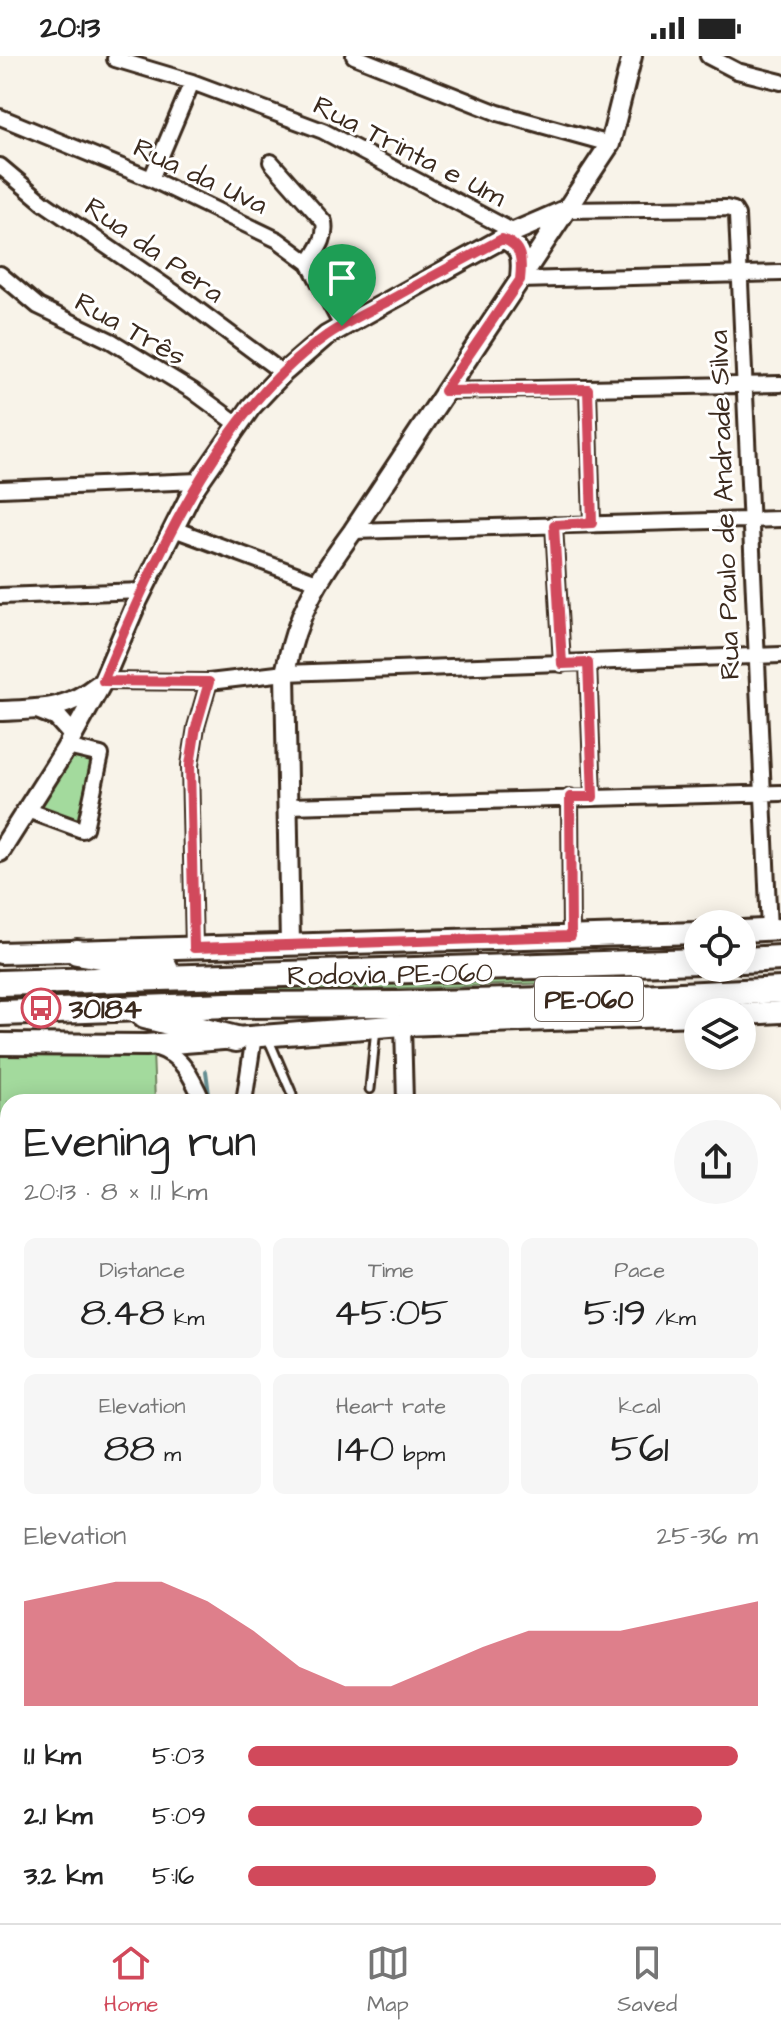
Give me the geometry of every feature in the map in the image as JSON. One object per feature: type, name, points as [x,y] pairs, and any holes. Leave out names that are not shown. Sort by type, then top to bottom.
[{"type":"highway","points":[[77,952],[214,975]]},
{"type":"highway","points":[[756,959],[781,958]]},
{"type":"highway","name":"Rodovia PE-060","points":[[0,983],[684,961]]},
{"type":"highway","name":"Rodovia PE-060","points":[[0,1013],[620,998],[781,990]]},
{"type":"highway","points":[[116,1009],[252,1036]]},
{"type":"main road","name":"PE-060","points":[[0,953],[684,934]]},
{"type":"main road","points":[[605,938],[619,963],[620,998],[606,1019]]},
{"type":"main road","points":[[756,1013],[781,1012]]},
{"type":"main road","name":"PE-060","points":[[0,1044],[146,1045],[376,1026],[684,1016]]},
{"type":"street","points":[[354,56],[498,113],[610,144]]},
{"type":"street","points":[[290,944],[285,673],[291,642],[304,607],[317,582],[610,144],[632,56]]},
{"type":"street","points":[[708,56],[737,71],[781,82]]},
{"type":"street","name":"Rua Trinta e Um","points":[[115,59],[192,82],[323,131],[508,235]]},
{"type":"street","points":[[151,179],[192,82]]},
{"type":"street","name":"Rua da Uva","points":[[0,117],[151,179],[278,240],[309,263],[342,326]]},
{"type":"street","points":[[271,162],[324,222],[322,242],[309,263]]},
{"type":"street","name":"Rua da Pera","points":[[0,166],[44,203],[178,295],[283,373]]},
{"type":"street","name":"Rua Paulo de Andrade Silva","points":[[565,210],[726,208],[734,210],[737,215],[761,794],[775,930]]},
{"type":"street","points":[[0,852],[6,832],[27,810],[103,681],[143,591],[199,481],[239,425],[283,373],[342,326],[508,235],[565,210]]},
{"type":"street","points":[[508,235],[522,260],[520,280]]},
{"type":"street","points":[[520,280],[781,273]]},
{"type":"street","name":"Rua Três","points":[[0,274],[38,306],[111,341],[193,391],[239,425]]},
{"type":"street","points":[[444,391],[781,384]]},
{"type":"street","points":[[588,389],[592,523]]},
{"type":"street","points":[[0,489],[199,481]]},
{"type":"street","points":[[353,531],[781,519]]},
{"type":"street","points":[[554,525],[562,664]]},
{"type":"street","points":[[174,529],[317,582]]},
{"type":"street","points":[[0,596],[143,591]]},
{"type":"street","points":[[0,711],[72,703],[103,681],[209,682],[285,673],[781,655]]},
{"type":"street","points":[[588,663],[593,797]]},
{"type":"street","points":[[194,948],[190,765],[196,727],[209,682]]},
{"type":"street","points":[[27,810],[83,830],[101,755],[70,741],[57,717],[37,709]]},
{"type":"street","points":[[288,806],[781,793]]},
{"type":"street","points":[[570,797],[571,936]]},
{"type":"street","points":[[403,1025],[405,1094]]},
{"type":"street","points":[[245,1094],[252,1036]]},
{"type":"street","points":[[146,1045],[171,1052],[199,1094]]},
{"type":"lane","points":[[370,1089],[376,1026]]},
{"type":"lane","points":[[252,1036],[292,1094]]},
{"type":"green space","points":[[77,747],[103,753],[89,836],[32,819]]},
{"type":"green space","points":[[606,967],[610,981],[0,1002],[0,989]]},
{"type":"green space","points":[[153,1051],[155,1094],[0,1094],[0,1054]]},
{"type":"waterway","points":[[206,1071],[209,1094]]},
{"type":"place","name":"30184","points":[[41,1008]]},
{"type":"route","points":[[502,239],[510,241],[522,260],[520,280],[444,391],[588,389],[592,523],[554,525],[562,664],[588,663],[593,797],[570,797],[571,936],[194,948],[190,765],[196,727],[209,682],[103,681],[137,602],[193,490],[251,407],[305,352],[342,326],[502,239]]}]
